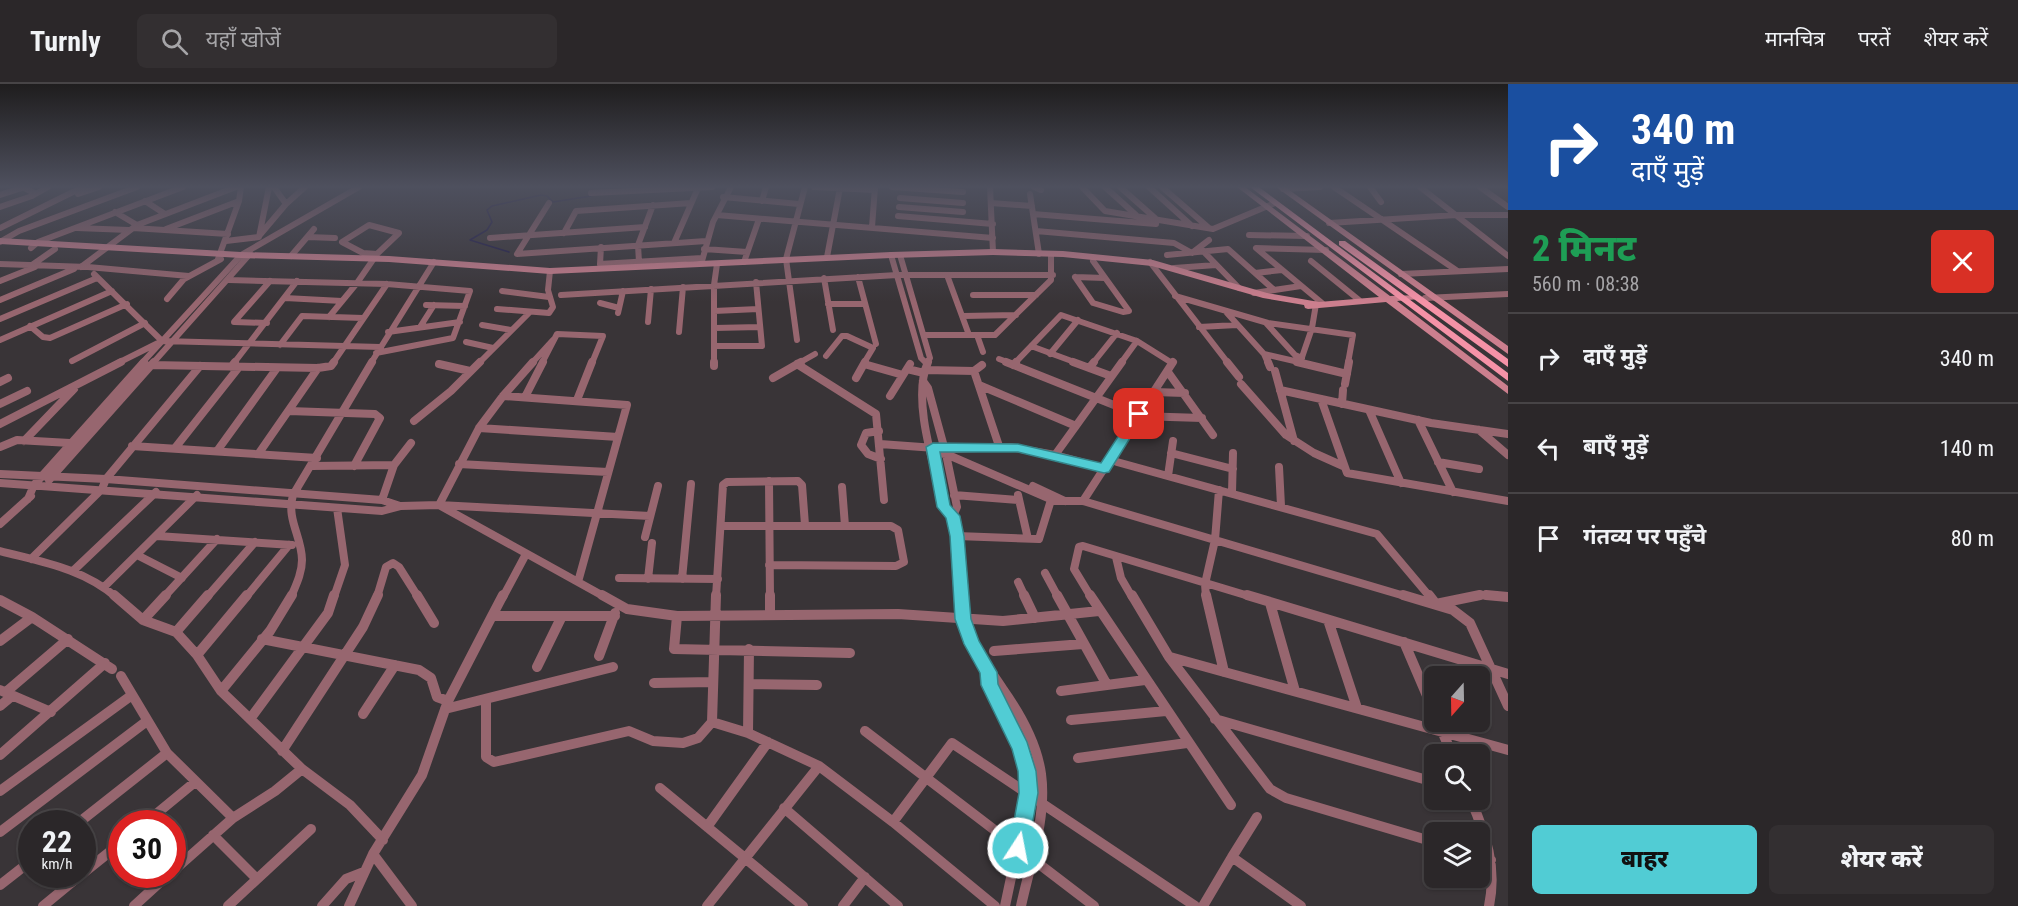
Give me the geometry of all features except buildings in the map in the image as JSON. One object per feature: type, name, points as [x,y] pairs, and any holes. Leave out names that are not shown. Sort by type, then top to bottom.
[{"type":"main road","points":[[1300,225],[1508,378]]},
{"type":"main road","points":[[1322,225],[1425,297],[1508,364]]},
{"type":"street","points":[[0,242],[34,225]]},
{"type":"street","points":[[34,245],[81,225]]},
{"type":"street","points":[[0,300],[82,267],[138,225]]},
{"type":"street","points":[[163,230],[175,225]]},
{"type":"street","points":[[166,299],[189,276],[219,257],[231,225]]},
{"type":"street","points":[[259,237],[261,225]]},
{"type":"street","points":[[226,241],[259,237],[269,225]]},
{"type":"street","points":[[43,481],[70,443],[162,341],[244,256],[295,225]]},
{"type":"street","points":[[534,225],[517,254],[706,241]]},
{"type":"street","points":[[564,233],[568,225]]},
{"type":"street","points":[[674,243],[681,225]]},
{"type":"street","points":[[702,261],[706,241],[713,225]]},
{"type":"street","points":[[744,262],[757,225]]},
{"type":"street","points":[[794,225],[786,259],[796,340]]},
{"type":"street","points":[[827,257],[833,225]]},
{"type":"street","points":[[851,225],[993,238]]},
{"type":"street","points":[[993,225],[993,252]]},
{"type":"street","points":[[1035,225],[1040,254]]},
{"type":"street","points":[[1084,225],[1086,236]]},
{"type":"street","points":[[1188,225],[1209,228],[1225,225]]},
{"type":"street","points":[[1206,225],[1209,228]]},
{"type":"street","points":[[1295,225],[1385,298],[1508,391]]},
{"type":"street","points":[[1332,225],[1401,274],[1425,297],[1508,351]]},
{"type":"street","points":[[1392,225],[1456,270]]},
{"type":"street","points":[[1469,225],[1508,256]]},
{"type":"street","points":[[329,317],[357,283],[373,258],[399,234],[367,226],[342,241],[373,258]]},
{"type":"street","points":[[490,238],[645,227],[638,245],[639,262]]},
{"type":"street","points":[[74,228],[132,228],[228,234]]},
{"type":"street","points":[[291,256],[314,229]]},
{"type":"street","points":[[1036,231],[1174,243],[1192,253]]},
{"type":"street","points":[[1249,235],[1307,236]]},
{"type":"street","points":[[308,237],[335,238]]},
{"type":"street","points":[[1192,253],[1209,240]]},
{"type":"street","points":[[0,242],[219,257],[373,258],[557,273],[702,261]]},
{"type":"street","points":[[34,245],[54,249],[107,249]]},
{"type":"street","points":[[601,247],[600,264],[702,261],[717,264],[827,257],[993,252],[1040,254],[1174,268],[1254,293],[1319,304]]},
{"type":"street","points":[[1319,304],[1256,248],[1326,250]]},
{"type":"street","points":[[0,281],[35,266],[54,249]]},
{"type":"street","points":[[704,249],[747,252]]},
{"type":"street","points":[[1167,255],[1228,249],[1273,289]]},
{"type":"street","points":[[1203,251],[1239,288]]},
{"type":"street","points":[[896,255],[897,275],[946,450],[957,507],[953,516]]},
{"type":"street","points":[[896,255],[906,275],[930,358],[920,388],[921,402],[944,507],[953,516],[957,536],[963,619],[972,644],[988,672],[1000,683],[1027,733],[1041,774],[1041,801],[1021,906]]},
{"type":"street","points":[[1051,255],[1150,265],[1267,300],[1308,306],[1385,298],[1506,295]]},
{"type":"street","points":[[924,335],[995,335],[1051,280],[1053,275],[1051,255]]},
{"type":"street","points":[[244,256],[373,258]]},
{"type":"street","points":[[0,524],[28,499],[229,280],[244,256]]},
{"type":"street","points":[[1093,261],[1129,311],[1123,312],[1093,303],[1075,277],[1105,278]]},
{"type":"street","points":[[1311,261],[1359,300]]},
{"type":"street","points":[[1,264],[82,267],[189,276]]},
{"type":"street","points":[[220,692],[285,610],[294,588],[302,562],[294,545],[291,499],[317,458],[388,332],[416,286],[433,264]]},
{"type":"street","points":[[714,366],[714,285],[717,264]]},
{"type":"street","points":[[1174,268],[1216,264]]},
{"type":"street","points":[[1150,265],[1279,429],[1294,441],[1343,466],[1350,474],[1508,501]]},
{"type":"street","points":[[82,267],[127,304],[162,341]]},
{"type":"street","points":[[1401,274],[1508,268]]},
{"type":"street","points":[[1255,273],[1282,270]]},
{"type":"street","points":[[497,309],[549,313],[553,307],[549,297],[557,273]]},
{"type":"street","points":[[561,295],[897,275],[1053,275]]},
{"type":"street","points":[[947,275],[963,316],[983,352]]},
{"type":"street","points":[[858,277],[876,344]]},
{"type":"street","points":[[0,319],[97,278]]},
{"type":"street","points":[[824,278],[833,330]]},
{"type":"street","points":[[0,424],[162,341],[378,350],[450,339],[455,337],[469,290],[387,284],[229,280]]},
{"type":"street","points":[[267,322],[234,322],[270,280]]},
{"type":"street","points":[[175,448],[297,281]]},
{"type":"street","points":[[714,346],[762,346],[756,282]]},
{"type":"street","points":[[151,365],[277,368],[331,366],[387,284]]},
{"type":"street","points":[[1254,293],[1300,285]]},
{"type":"street","points":[[679,332],[683,287]]},
{"type":"street","points":[[648,322],[651,289]]},
{"type":"street","points":[[0,340],[112,291]]},
{"type":"street","points":[[502,291],[549,297]]},
{"type":"street","points":[[600,303],[619,310],[623,291]]},
{"type":"street","points":[[973,295],[1036,295]]},
{"type":"street","points":[[1175,296],[1265,323],[1353,335],[1342,404]]},
{"type":"street","points":[[285,298],[342,301]]},
{"type":"street","points":[[30,327],[43,337],[50,338],[127,304]]},
{"type":"street","points":[[828,304],[865,304]]},
{"type":"street","points":[[1301,360],[1319,304]]},
{"type":"street","points":[[426,305],[465,306]]},
{"type":"street","points":[[420,327],[434,305]]},
{"type":"street","points":[[714,310],[758,309]]},
{"type":"street","points":[[1226,312],[1264,354],[1272,369],[1294,441]]},
{"type":"street","points":[[414,421],[441,400],[529,313]]},
{"type":"street","points":[[963,316],[1016,315]]},
{"type":"street","points":[[1013,365],[1059,315],[1137,341],[1172,361],[1173,364],[1168,372],[1083,501]]},
{"type":"street","points":[[280,345],[302,316],[363,318]]},
{"type":"street","points":[[1050,354],[1078,320]]},
{"type":"street","points":[[72,361],[145,322]]},
{"type":"street","points":[[388,332],[460,322]]},
{"type":"street","points":[[1265,323],[1301,360]]},
{"type":"street","points":[[482,325],[512,330]]},
{"type":"street","points":[[1199,327],[1237,325]]},
{"type":"street","points":[[714,328],[760,327]]},
{"type":"street","points":[[1089,368],[1117,333]]},
{"type":"street","points":[[525,397],[557,334],[603,336],[577,400]]},
{"type":"street","points":[[826,356],[840,337],[847,336],[873,348],[856,378]]},
{"type":"street","points":[[439,505],[478,428],[553,340]]},
{"type":"street","points":[[1055,455],[1137,341]]},
{"type":"street","points":[[466,342],[493,348]]},
{"type":"street","points":[[1031,346],[1111,376]]},
{"type":"street","points":[[773,378],[815,354]]},
{"type":"street","points":[[1264,354],[1301,360],[1347,374]]},
{"type":"street","points":[[999,359],[1138,415],[1202,418]]},
{"type":"street","points":[[439,364],[470,371]]},
{"type":"street","points":[[797,364],[874,412],[878,419],[884,500]]},
{"type":"street","points":[[864,364],[925,372],[974,371],[982,365]]},
{"type":"street","points":[[31,559],[102,489],[106,479],[132,446],[200,366]]},
{"type":"street","points":[[216,450],[277,368]]},
{"type":"street","points":[[259,453],[318,368]]},
{"type":"street","points":[[890,396],[906,370]]},
{"type":"street","points":[[974,371],[999,446]]},
{"type":"street","points":[[1168,372],[1213,435]]},
{"type":"street","points":[[24,441],[78,385]]},
{"type":"street","points":[[979,385],[1076,426]]},
{"type":"street","points":[[1280,390],[1418,420],[1508,434]]},
{"type":"street","points":[[0,404],[27,391]]},
{"type":"street","points":[[1154,392],[1185,393]]},
{"type":"street","points":[[503,396],[627,405],[578,582]]},
{"type":"street","points":[[1321,399],[1343,466]]},
{"type":"street","points":[[1369,410],[1401,483]]},
{"type":"street","points":[[289,411],[375,414],[380,418],[354,466]]},
{"type":"street","points":[[1418,420],[1453,492]]},
{"type":"street","points":[[478,428],[618,437]]},
{"type":"street","points":[[1478,429],[1508,455]]},
{"type":"street","points":[[879,431],[866,433],[861,445],[868,454],[881,459]]},
{"type":"street","points":[[0,447],[17,441],[70,443]]},
{"type":"street","points":[[1168,476],[1173,441]]},
{"type":"street","points":[[382,500],[394,465],[411,443]]},
{"type":"street","points":[[880,444],[933,450],[999,446],[1055,455],[1104,468]]},
{"type":"street","points":[[132,446],[317,458]]},
{"type":"street","points":[[946,450],[1016,486],[1051,500],[1083,501],[1453,610],[1467,619],[1508,706]]},
{"type":"street","points":[[946,450],[1058,496],[1065,501]]},
{"type":"street","points":[[1171,453],[1233,468]]},
{"type":"street","points":[[1232,493],[1233,453]]},
{"type":"street","points":[[1117,462],[1377,534],[1436,604]]},
{"type":"street","points":[[1438,462],[1479,469]]},
{"type":"street","points":[[459,464],[608,472]]},
{"type":"street","points":[[312,466],[394,465]]},
{"type":"street","points":[[1279,467],[1281,506]]},
{"type":"street","points":[[0,474],[102,489],[155,494],[382,500],[403,506]]},
{"type":"street","points":[[0,483],[106,479],[203,487],[337,508],[382,511],[403,506],[439,505],[650,516]]},
{"type":"street","points":[[769,481],[770,614]]},
{"type":"street","points":[[486,699],[486,757],[494,762],[629,731],[652,741],[683,743],[698,738],[712,722],[714,614],[722,526],[723,485],[727,482],[798,481],[802,485],[805,525]]},
{"type":"street","points":[[682,579],[691,484]]},
{"type":"street","points":[[74,570],[163,485]]},
{"type":"street","points":[[648,579],[650,516],[658,486]]},
{"type":"street","points":[[1016,486],[1028,539]]},
{"type":"street","points":[[104,587],[203,487]]},
{"type":"street","points":[[842,487],[846,526]]},
{"type":"street","points":[[1219,489],[1215,540],[1205,584],[1207,607],[1224,672]]},
{"type":"street","points":[[954,495],[1019,500]]},
{"type":"street","points":[[957,536],[1037,540],[1042,535],[1051,500]]},
{"type":"street","points":[[439,505],[627,609],[677,616],[898,614],[1003,621],[1099,611]]},
{"type":"street","points":[[250,719],[328,613],[345,565],[337,508]]},
{"type":"street","points":[[722,526],[896,527],[904,562],[896,566],[769,565]]},
{"type":"street","points":[[157,536],[294,545]]},
{"type":"street","points":[[143,620],[217,539]]},
{"type":"street","points":[[176,633],[255,542]]},
{"type":"street","points":[[197,655],[294,545]]},
{"type":"street","points":[[1231,805],[1099,611],[1074,569],[1077,549],[1083,546],[1508,674]]},
{"type":"street","points":[[0,551],[74,570],[104,587],[143,620],[176,633],[197,655],[220,692],[302,769],[350,805],[382,840]]},
{"type":"street","points":[[349,906],[373,854],[422,775],[459,681],[526,554]]},
{"type":"street","points":[[137,555],[182,578]]},
{"type":"street","points":[[1116,557],[1121,578],[1169,657],[1264,784],[1278,794],[1424,839]]},
{"type":"street","points":[[282,751],[346,656],[371,613],[383,572],[389,564],[393,563],[399,567],[434,623]]},
{"type":"street","points":[[1045,573],[1107,686]]},
{"type":"street","points":[[619,579],[718,579]]},
{"type":"street","points":[[1018,582],[1035,618]]},
{"type":"street","points":[[1436,604],[1482,594],[1508,597]]},
{"type":"street","points":[[0,600],[32,617],[113,669],[132,695],[167,753],[233,818]]},
{"type":"street","points":[[599,656],[615,616],[615,603]]},
{"type":"street","points":[[1270,603],[1295,691]]},
{"type":"street","points":[[492,616],[615,616]]},
{"type":"street","points":[[537,667],[562,616]]},
{"type":"street","points":[[677,616],[674,649],[713,648],[850,653]]},
{"type":"street","points":[[0,641],[32,617]]},
{"type":"street","points":[[1328,620],[1357,708]]},
{"type":"street","points":[[0,706],[6,693],[68,639]]},
{"type":"street","points":[[262,639],[425,672],[431,678],[437,697],[449,703],[486,699],[613,667]]},
{"type":"street","points":[[1404,642],[1424,689]]},
{"type":"street","points":[[994,651],[1083,644]]},
{"type":"street","points":[[748,733],[749,649]]},
{"type":"street","points":[[1169,657],[1357,708],[1424,723]]},
{"type":"street","points":[[363,714],[395,665]]},
{"type":"street","points":[[0,755],[51,712],[113,669]]},
{"type":"street","points":[[988,672],[989,685],[1025,760],[1029,793],[1005,906]]},
{"type":"street","points":[[1061,691],[1145,680]]},
{"type":"street","points":[[654,683],[713,682]]},
{"type":"street","points":[[750,684],[817,685]]},
{"type":"street","points":[[6,693],[51,712]]},
{"type":"street","points":[[0,791],[132,695]]},
{"type":"street","points":[[1071,720],[1166,711]]},
{"type":"street","points":[[1215,719],[1424,779]]},
{"type":"street","points":[[0,832],[147,721]]},
{"type":"street","points":[[712,722],[748,733],[819,766],[893,822],[995,906]]},
{"type":"street","points":[[864,731],[1094,906]]},
{"type":"street","points":[[1455,732],[1508,750]]},
{"type":"street","points":[[707,827],[768,742]]},
{"type":"street","points":[[893,822],[952,743],[1195,906]]},
{"type":"street","points":[[1078,758],[1187,743]]},
{"type":"street","points":[[96,810],[167,753]]},
{"type":"street","points":[[711,905],[745,858],[819,766]]},
{"type":"street","points":[[186,859],[233,818],[275,792],[302,769]]},
{"type":"street","points":[[161,810],[195,782]]},
{"type":"street","points":[[660,788],[802,906]]},
{"type":"street","points":[[784,808],[898,906]]},
{"type":"street","points":[[1203,906],[1257,817]]},
{"type":"street","points":[[228,906],[311,829]]},
{"type":"street","points":[[213,835],[257,879]]},
{"type":"street","points":[[96,863],[108,853]]},
{"type":"street","points":[[373,854],[412,906]]},
{"type":"street","points":[[1232,857],[1301,906]]},
{"type":"street","points":[[0,885],[18,871]]},
{"type":"street","points":[[325,905],[346,879],[364,872]]},
{"type":"street","points":[[1489,906],[1494,890],[1490,876]]},
{"type":"street","points":[[843,906],[865,877]]},
{"type":"street","points":[[43,906],[65,888]]},
{"type":"street","points":[[134,906],[154,888]]},
{"type":"waterway","points":[[490,225],[487,230],[470,240],[509,252]]},
{"type":"route","points":[[1018,848],[1029,793],[1025,760],[989,685],[988,672],[972,644],[963,619],[957,536],[953,516],[944,507],[933,447],[1018,448],[1104,468],[1139,414]]}]
